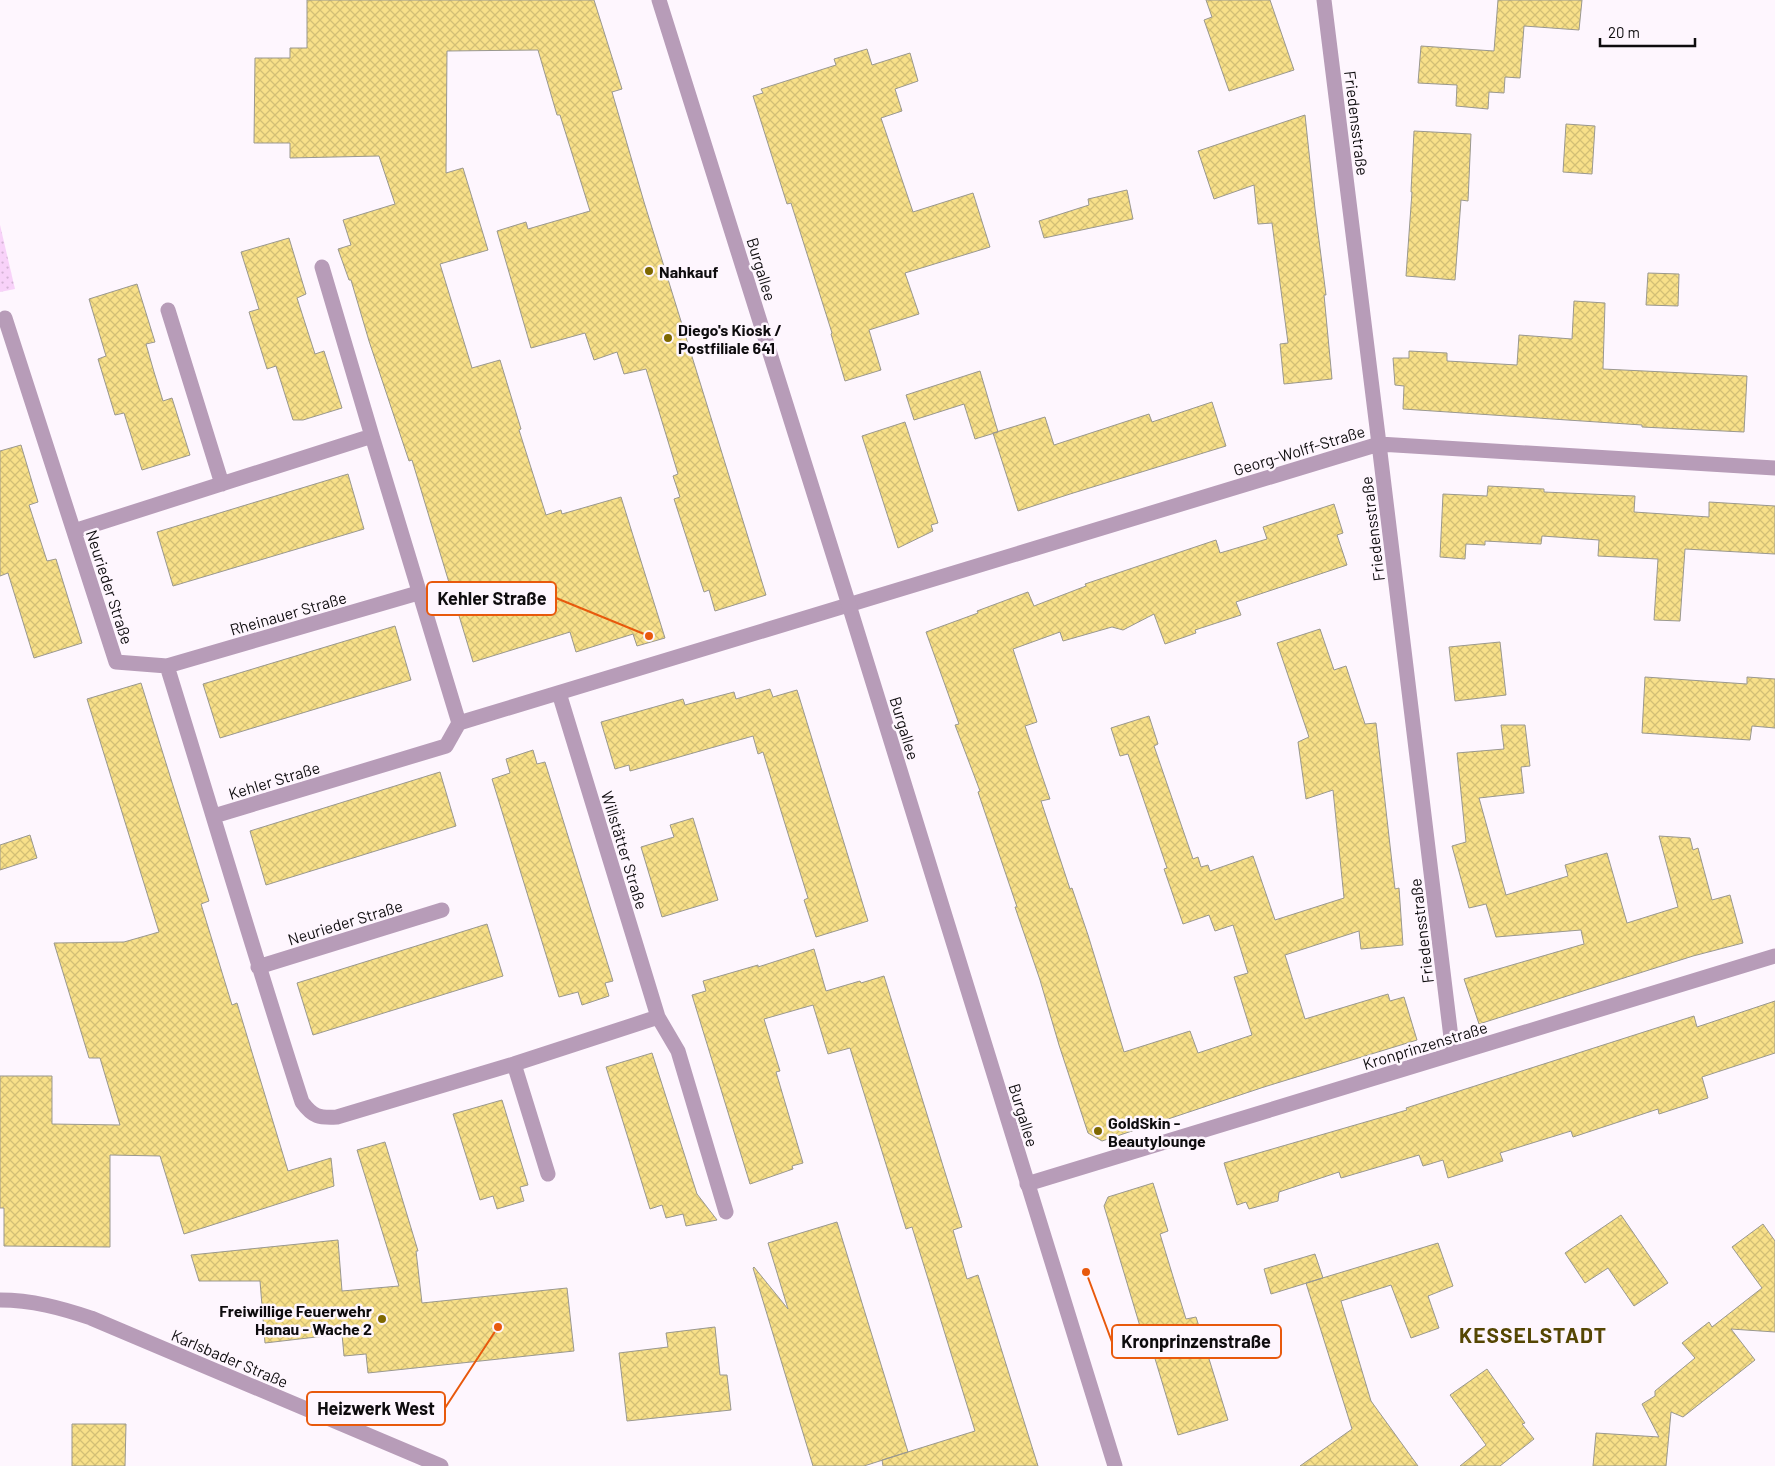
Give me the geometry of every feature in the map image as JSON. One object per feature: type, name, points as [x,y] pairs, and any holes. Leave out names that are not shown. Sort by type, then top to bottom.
[{"type":"street","name":"Burgallee","points":[[659,0],[849,605],[1115,1466]]},
{"type":"street","name":"Friedensstraße","points":[[1324,0],[1453,1054]]},
{"type":"street","points":[[322,267],[418,593],[459,723],[849,605]]},
{"type":"street","points":[[168,310],[222,484]]},
{"type":"street","name":"Neurieder Straße","points":[[5,318],[116,662],[167,666]]},
{"type":"street","points":[[74,531],[372,436]]},
{"type":"street","name":"Georg-Wolff-Straße","points":[[849,605],[1379,444],[1775,468]]},
{"type":"street","name":"Rheinauer Straße","points":[[167,666],[418,593]]},
{"type":"street","points":[[167,666],[214,816],[258,967],[302,1102],[310,1113],[322,1117],[337,1117],[514,1064],[658,1017]]},
{"type":"street","name":"Willstätter Straße","points":[[559,693],[658,1017],[678,1051],[726,1212]]},
{"type":"street","name":"Kehler Straße","points":[[214,816],[446,746],[459,723]]},
{"type":"street","name":"Neurieder Straße","points":[[258,967],[442,910]]},
{"type":"street","name":"Kronprinzenstraße","points":[[1027,1184],[1775,956]]},
{"type":"street","points":[[514,1064],[548,1174]]},
{"type":"street","name":"Karlsbader Straße","points":[[0,1300],[42,1303],[91,1318],[441,1466]]},
{"type":"shaded area","points":[[0,225],[15,289],[0,292]]},
{"type":"building","points":[[307,0],[594,0],[622,89],[612,92],[644,202],[766,595],[715,611],[709,590],[704,592],[674,499],[680,497],[673,476],[678,474],[646,369],[624,374],[617,352],[594,360],[585,333],[531,348],[497,231],[526,222],[528,229],[590,211],[560,115],[557,115],[538,50],[447,51],[446,173],[463,168],[488,250],[440,264],[472,368],[500,360],[521,429],[519,430],[546,515],[561,510],[562,514],[621,497],[665,638],[637,646],[633,634],[576,652],[570,632],[473,662],[412,460],[409,461],[351,280],[349,280],[338,249],[351,245],[343,220],[395,204],[379,156],[290,158],[290,143],[254,143],[255,58],[290,58],[290,48],[307,48]]},
{"type":"building","points":[[1206,0],[1270,0],[1294,70],[1229,91],[1204,20],[1212,17]]},
{"type":"building","points":[[1498,0],[1582,0],[1579,30],[1524,26],[1520,78],[1505,77],[1504,93],[1489,92],[1488,109],[1456,106],[1457,85],[1418,83],[1421,46],[1494,51]]},
{"type":"building","points":[[867,49],[872,65],[910,53],[918,81],[895,89],[902,111],[881,118],[913,212],[973,193],[990,247],[905,273],[919,314],[869,330],[881,370],[845,381],[791,203],[787,204],[753,96],[763,93],[761,89],[836,65],[834,59]]},
{"type":"building","points":[[1305,115],[1326,295],[1324,295],[1332,379],[1284,384],[1280,344],[1288,343],[1272,223],[1258,224],[1254,185],[1214,199],[1198,151]]},
{"type":"building","points":[[1566,124],[1595,126],[1592,174],[1563,172]]},
{"type":"building","points":[[1414,131],[1471,134],[1468,201],[1461,200],[1455,280],[1406,276]]},
{"type":"building","points":[[1127,190],[1133,219],[1044,238],[1039,221],[1089,205],[1088,199]]},
{"type":"building","points":[[289,238],[306,294],[297,298],[315,354],[324,351],[342,408],[303,420],[293,420],[276,366],[267,369],[249,312],[259,309],[241,252]]},
{"type":"building","points":[[1648,273],[1679,274],[1678,306],[1646,305]]},
{"type":"building","points":[[137,284],[155,342],[146,344],[154,372],[163,401],[172,398],[190,455],[142,470],[124,413],[115,415],[98,359],[106,356],[89,299]]},
{"type":"building","points":[[1574,301],[1605,303],[1603,369],[1747,376],[1744,432],[1642,427],[1642,425],[1403,409],[1404,386],[1395,385],[1393,358],[1409,358],[1409,351],[1447,353],[1447,361],[1517,365],[1519,335],[1572,339]]},
{"type":"building","points":[[980,371],[998,432],[975,439],[964,404],[914,420],[906,395]]},
{"type":"building","points":[[1212,402],[1226,446],[1018,511],[993,433],[1045,417],[1054,445],[1149,414],[1152,422]]},
{"type":"building","points":[[905,422],[938,523],[931,525],[933,531],[898,548],[862,436]]},
{"type":"building","points":[[21,445],[38,502],[29,505],[47,561],[56,559],[82,643],[34,658],[8,573],[0,576],[0,451]]},
{"type":"building","points":[[348,474],[364,529],[173,586],[157,532]]},
{"type":"building","points":[[1488,486],[1544,489],[1544,492],[1635,496],[1634,512],[1709,517],[1709,502],[1775,506],[1775,554],[1685,549],[1680,621],[1654,620],[1658,559],[1598,556],[1599,540],[1542,536],[1541,544],[1485,541],[1485,545],[1466,544],[1465,559],[1440,557],[1443,494],[1487,496]]},
{"type":"building","points":[[1334,504],[1343,533],[1337,535],[1347,565],[1236,602],[1241,615],[1195,630],[1196,633],[1165,644],[1154,614],[1123,630],[1112,627],[1063,641],[1060,632],[1013,649],[1037,722],[1025,726],[1050,799],[1041,801],[1070,889],[1072,888],[1088,935],[1124,1052],[1190,1031],[1198,1053],[1252,1035],[1234,977],[1248,973],[1233,925],[1215,931],[1209,915],[1183,924],[1164,869],[1167,868],[1128,754],[1120,756],[1111,728],[1149,716],[1158,744],[1154,746],[1193,859],[1198,857],[1201,867],[1208,865],[1210,871],[1253,856],[1275,920],[1344,898],[1333,790],[1306,799],[1298,742],[1309,737],[1277,643],[1320,629],[1334,670],[1346,666],[1365,724],[1376,723],[1395,889],[1399,888],[1403,945],[1361,949],[1359,931],[1285,955],[1305,1019],[1388,994],[1390,1001],[1404,997],[1417,1040],[1264,1087],[1102,1141],[1088,1133],[1015,907],[1017,907],[978,792],[980,791],[955,725],[959,724],[926,632],[1028,592],[1034,606],[1086,586],[1085,584],[1216,540],[1220,553],[1267,539],[1263,527]]},
{"type":"building","points":[[395,626],[411,680],[220,738],[203,684]]},
{"type":"building","points":[[1500,642],[1506,695],[1455,701],[1449,647]]},
{"type":"building","points":[[1645,677],[1747,684],[1747,677],[1775,679],[1775,728],[1752,726],[1750,740],[1642,733]]},
{"type":"building","points":[[141,683],[209,901],[201,904],[232,1005],[237,1003],[288,1171],[331,1158],[334,1186],[184,1234],[160,1156],[110,1155],[110,1247],[4,1246],[4,1208],[0,1208],[0,1076],[52,1076],[52,1124],[120,1125],[100,1058],[89,1058],[54,943],[124,942],[159,932],[87,699]]},
{"type":"building","points":[[770,689],[773,697],[797,690],[868,921],[816,937],[804,900],[808,898],[763,752],[758,754],[753,736],[630,771],[629,765],[615,769],[601,722],[683,699],[685,705],[734,692],[736,699]]},
{"type":"building","points":[[1501,725],[1525,725],[1530,766],[1521,767],[1524,793],[1479,798],[1506,895],[1568,876],[1565,865],[1607,853],[1627,923],[1678,907],[1659,836],[1690,838],[1693,850],[1698,848],[1712,900],[1730,895],[1743,943],[1693,956],[1479,1024],[1464,979],[1584,944],[1581,930],[1496,937],[1486,904],[1469,908],[1452,846],[1466,842],[1457,753],[1504,749]]},
{"type":"building","points":[[533,750],[537,764],[545,762],[613,981],[605,983],[609,996],[582,1005],[578,992],[559,997],[492,779],[510,773],[506,759]]},
{"type":"building","points":[[440,772],[456,826],[266,885],[250,831]]},
{"type":"building","points":[[693,818],[718,900],[662,917],[641,847],[674,837],[670,825]]},
{"type":"building","points":[[30,835],[37,858],[0,870],[0,845]]},
{"type":"building","points":[[487,924],[503,976],[313,1035],[297,983]]},
{"type":"building","points":[[814,949],[826,991],[884,976],[962,1227],[953,1230],[967,1279],[978,1275],[1038,1466],[883,1466],[882,1460],[975,1431],[912,1227],[906,1229],[850,1048],[828,1054],[813,1005],[764,1019],[780,1071],[776,1072],[803,1163],[792,1166],[793,1169],[750,1184],[692,995],[706,991],[703,981],[758,965],[758,967]]},
{"type":"building","points":[[1775,1001],[1775,1053],[1702,1077],[1708,1098],[1659,1114],[1658,1109],[1573,1137],[1571,1131],[1500,1153],[1503,1161],[1448,1178],[1443,1160],[1423,1166],[1419,1155],[1341,1178],[1339,1172],[1279,1192],[1278,1201],[1249,1209],[1246,1202],[1237,1205],[1224,1163],[1407,1110],[1406,1108],[1694,1016],[1697,1027]]},
{"type":"building","points":[[652,1053],[697,1194],[717,1220],[686,1226],[683,1214],[666,1218],[662,1205],[650,1209],[606,1067]]},
{"type":"building","points":[[502,1100],[528,1185],[520,1187],[524,1201],[497,1209],[493,1196],[480,1200],[453,1114]]},
{"type":"building","points":[[385,1142],[418,1251],[416,1251],[422,1303],[567,1288],[574,1351],[368,1373],[366,1354],[344,1356],[342,1334],[265,1343],[260,1281],[199,1281],[191,1255],[338,1240],[342,1291],[399,1286],[357,1150]]},
{"type":"building","points":[[1153,1183],[1168,1231],[1160,1234],[1186,1319],[1196,1317],[1228,1420],[1178,1435],[1147,1332],[1142,1333],[1104,1206],[1108,1197]]},
{"type":"building","points":[[1621,1215],[1668,1283],[1634,1306],[1608,1268],[1585,1283],[1565,1253]]},
{"type":"building","points":[[837,1222],[908,1452],[864,1466],[813,1466],[753,1268],[788,1309],[768,1243]]},
{"type":"building","points":[[1763,1224],[1775,1241],[1775,1332],[1731,1329],[1755,1360],[1683,1417],[1671,1412],[1666,1466],[1593,1466],[1596,1433],[1659,1437],[1642,1404],[1655,1396],[1655,1391],[1695,1358],[1682,1343],[1709,1322],[1712,1327],[1762,1288],[1732,1247]]},
{"type":"building","points":[[1438,1243],[1453,1286],[1428,1296],[1439,1328],[1411,1338],[1391,1285],[1341,1301],[1371,1401],[1418,1466],[1300,1466],[1352,1429],[1306,1283]]},
{"type":"building","points":[[1315,1254],[1323,1278],[1271,1294],[1264,1269]]},
{"type":"building","points":[[715,1327],[720,1375],[727,1375],[731,1410],[627,1421],[619,1353],[668,1347],[666,1333]]},
{"type":"building","points":[[1487,1369],[1525,1423],[1522,1424],[1534,1439],[1500,1466],[1460,1466],[1486,1445],[1450,1395]]},
{"type":"building","points":[[72,1424],[126,1424],[125,1466],[72,1466]]},
{"type":"place","name":"Nahkauf","points":[[649,271]]},
{"type":"place","name":"Diego's Kiosk / Postfiliale 641","points":[[668,338]]},
{"type":"place","name":"Kehler Straße","points":[[649,636]]},
{"type":"place","name":"GoldSkin - Beautylounge","points":[[1098,1131]]},
{"type":"place","name":"Kronprinzenstraße","points":[[1086,1272]]},
{"type":"place","name":"Freiwillige Feuerwehr Hanau - Wache 2","points":[[382,1319]]},
{"type":"place","name":"Heizwerk West","points":[[498,1327]]},
{"type":"district","name":"KESSELSTADT","points":[[1533,1334]]}]
